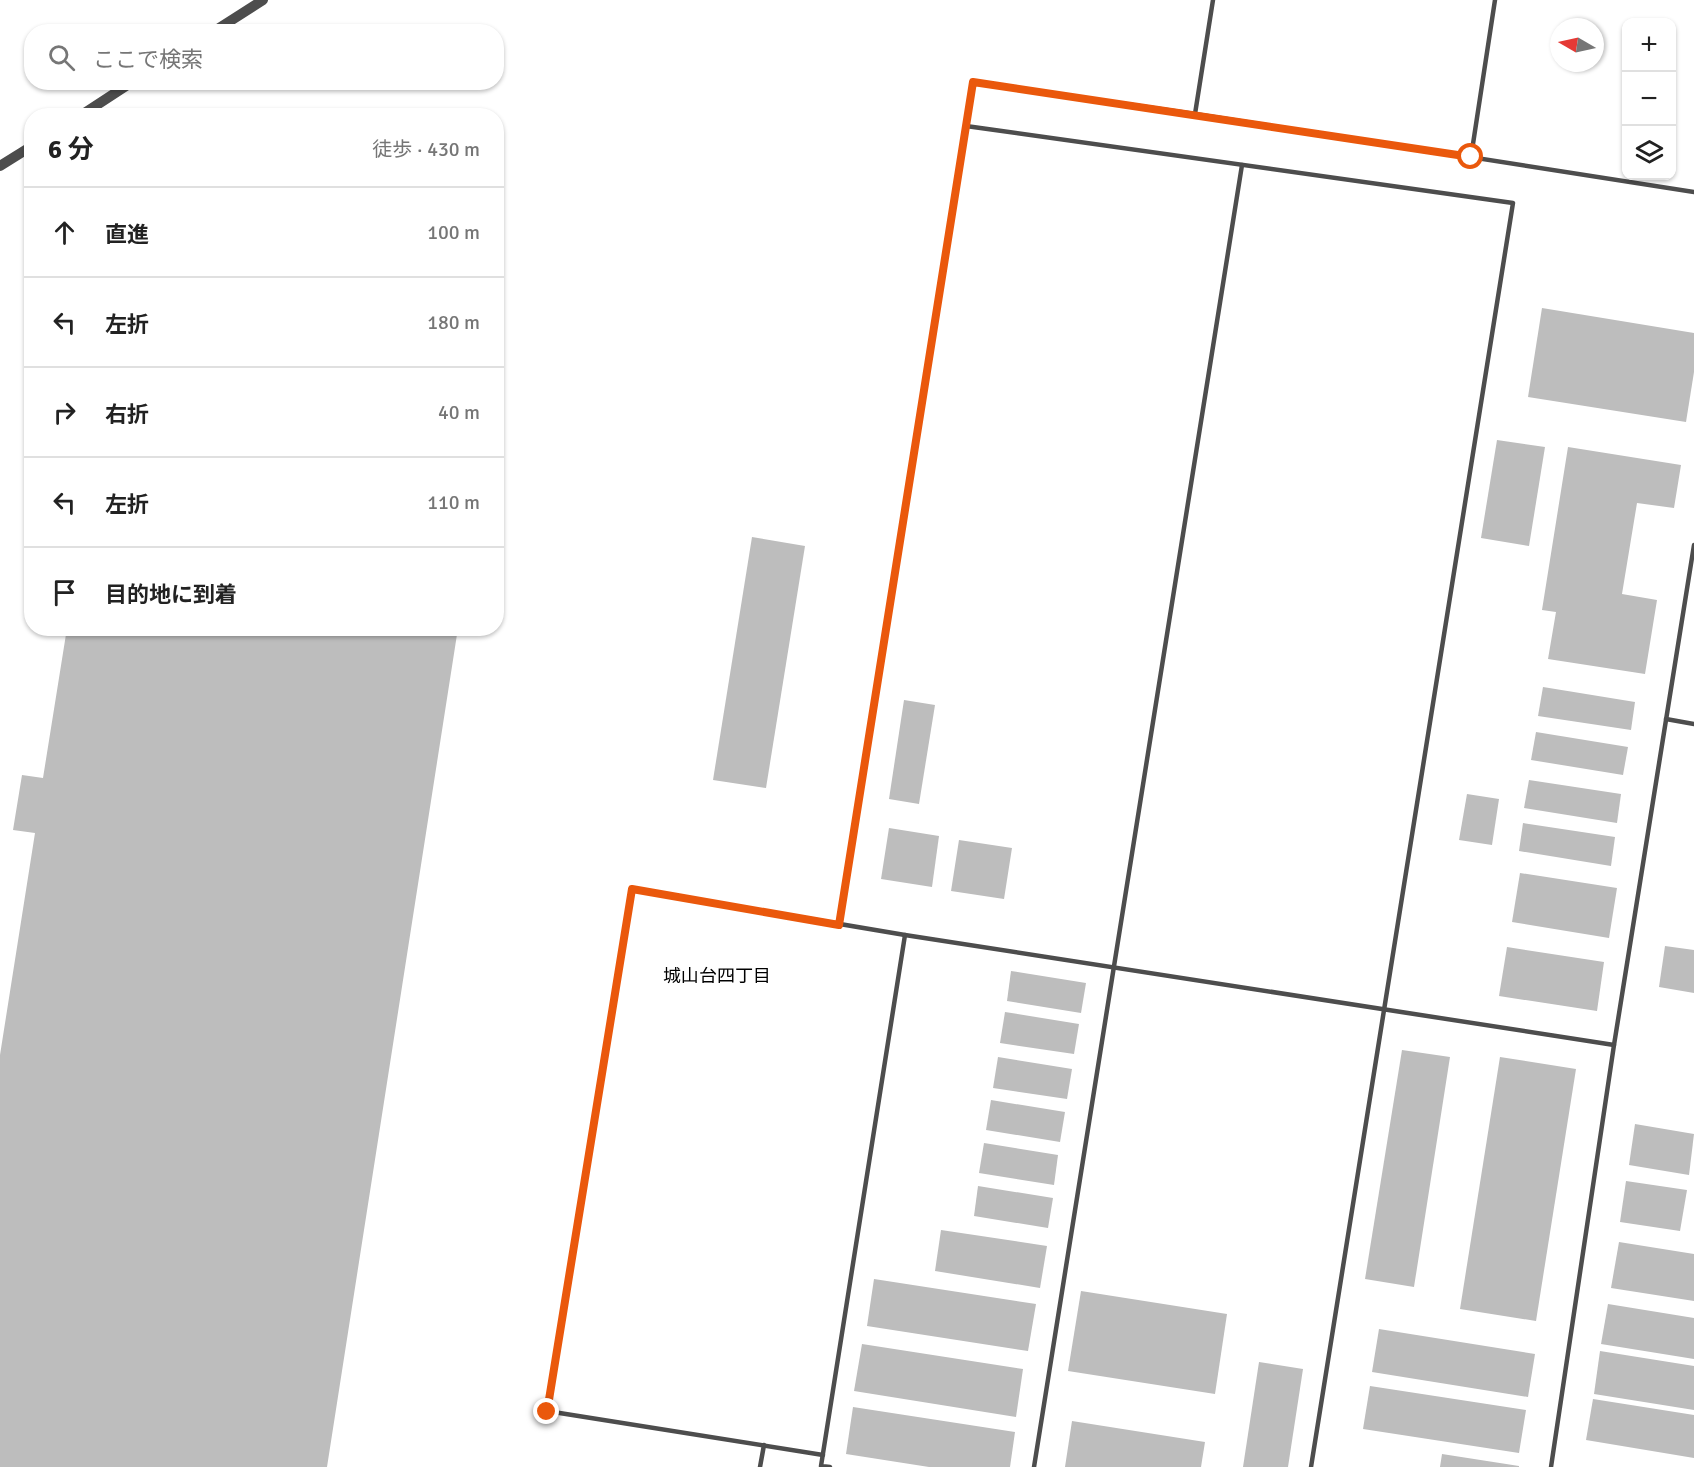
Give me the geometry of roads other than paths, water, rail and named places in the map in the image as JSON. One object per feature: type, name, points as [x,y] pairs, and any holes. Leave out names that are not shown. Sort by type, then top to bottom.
[{"type":"street","points":[[226,24],[263,0]]},
{"type":"street","points":[[92,108],[120,90]]},
{"type":"street","points":[[0,166],[24,151]]},
{"type":"lane","points":[[1195,114],[1213,0]]},
{"type":"lane","points":[[1471,157],[1495,0]]},
{"type":"lane","points":[[839,925],[973,82],[1195,114],[1694,192]]},
{"type":"lane","points":[[966,126],[1513,203],[1382,1011],[1311,1467]]},
{"type":"lane","points":[[1034,1467],[1242,165]]},
{"type":"lane","points":[[1551,1467],[1614,1045],[1694,544]]},
{"type":"lane","points":[[1666,719],[1694,724]]},
{"type":"lane","points":[[823,1455],[547,1412],[632,889],[839,925],[1382,1011],[1614,1045]]},
{"type":"lane","points":[[830,1467],[821,1466],[905,935]]},
{"type":"lane","points":[[760,1467],[764,1445]]},
{"type":"district","name":"城山台四丁目","points":[[717,976]]}]
